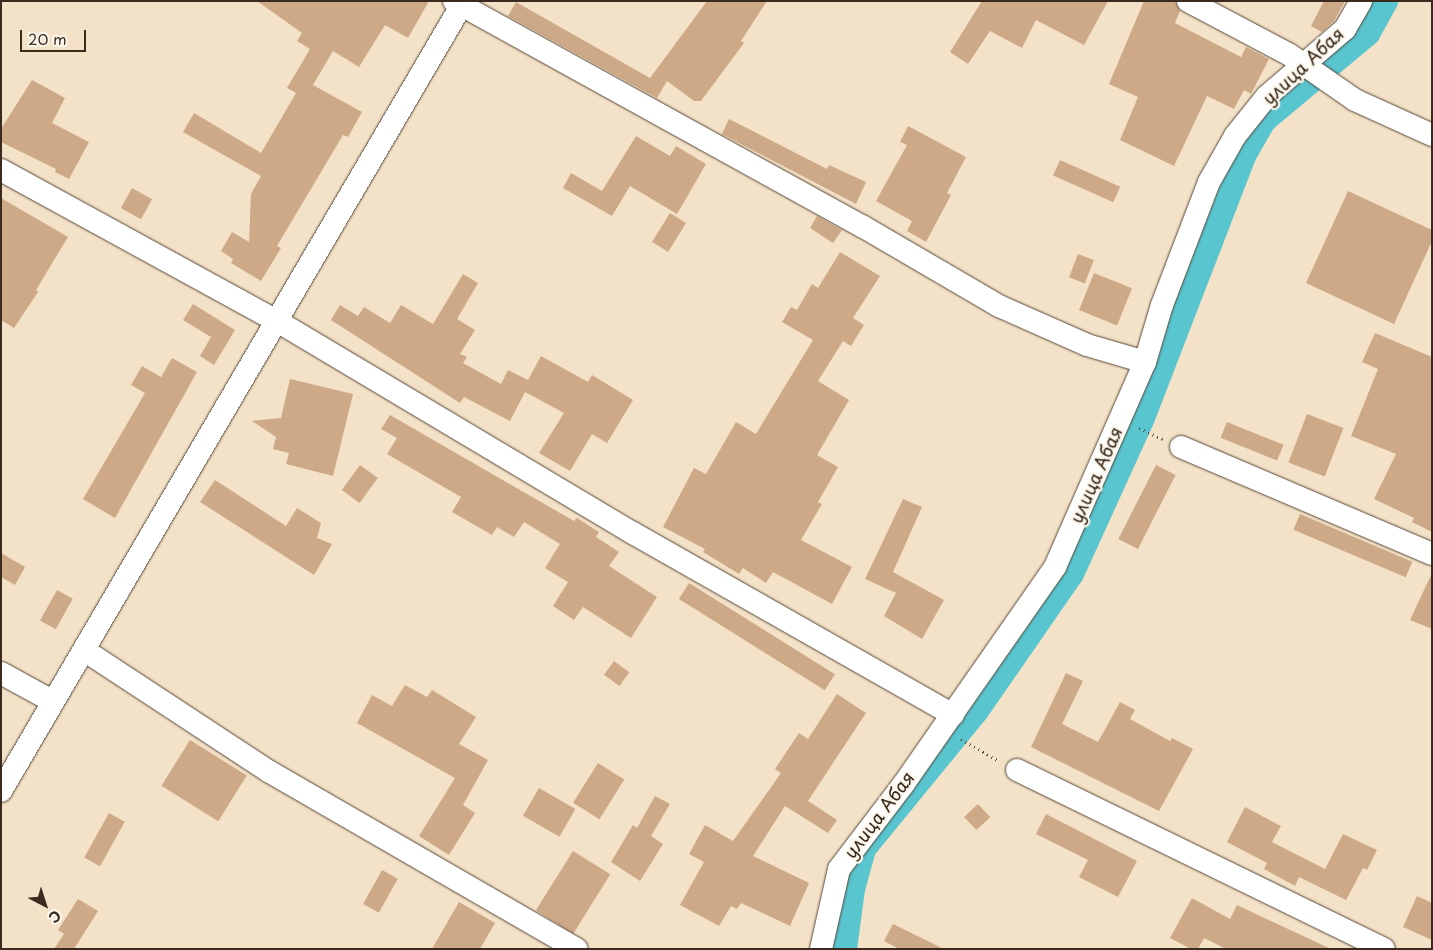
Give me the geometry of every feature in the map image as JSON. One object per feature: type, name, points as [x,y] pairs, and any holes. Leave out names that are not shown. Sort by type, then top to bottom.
[{"type":"street","points":[[1188,1],[1306,66],[1332,86],[1377,112],[1432,135]]},
{"type":"street","name":"улица Абая","points":[[821,949],[839,869],[953,715],[1055,567],[1145,362],[1162,305],[1209,182],[1241,129],[1267,96],[1306,66],[1346,29],[1361,1]]},
{"type":"street","points":[[1,791],[52,701],[84,650],[277,320],[459,3],[862,226],[999,306],[1087,345],[1145,362]]},
{"type":"street","points":[[1,170],[277,320],[633,533],[953,715]]},
{"type":"street","points":[[1181,447],[1432,554]]},
{"type":"street","points":[[84,650],[270,772],[577,949]]},
{"type":"street","points":[[1,673],[52,701]]},
{"type":"street","points":[[1017,770],[1384,949]]},
{"type":"building","points":[[257,1],[429,1],[408,38],[385,25],[359,67],[333,51],[313,85],[362,112],[348,137],[343,135],[277,246],[281,248],[261,281],[231,263],[233,259],[221,251],[232,232],[249,242],[251,194],[261,176],[183,132],[194,113],[261,153],[296,93],[287,88],[310,49],[297,41],[302,33]]},
{"type":"building","points":[[707,1],[767,1],[741,41],[744,43],[701,101],[694,101],[667,81],[657,98],[508,16],[516,2],[650,78]]},
{"type":"building","points":[[982,1],[1108,1],[1084,45],[1036,20],[1022,48],[990,31],[968,64],[950,52]]},
{"type":"building","points":[[1144,1],[1175,1],[1180,11],[1175,23],[1241,57],[1246,47],[1269,59],[1251,94],[1244,90],[1234,109],[1207,96],[1174,166],[1120,140],[1138,97],[1109,84]]},
{"type":"building","points":[[1324,1],[1345,1],[1334,21],[1322,32],[1311,26]]},
{"type":"building","points":[[32,80],[65,98],[52,123],[89,142],[69,179],[55,172],[56,169],[1,142],[1,129]]},
{"type":"building","points":[[729,119],[827,169],[829,165],[866,182],[856,204],[722,134]]},
{"type":"building","points":[[908,126],[966,157],[947,193],[951,195],[926,242],[907,231],[912,221],[876,201],[907,145],[900,142]]},
{"type":"building","points":[[636,136],[670,156],[676,146],[706,164],[677,214],[630,186],[612,216],[563,188],[571,173],[602,191]]},
{"type":"building","points":[[1060,160],[1120,187],[1113,202],[1053,176]]},
{"type":"building","points":[[132,188],[152,199],[141,219],[121,208]]},
{"type":"building","points":[[1348,191],[1432,230],[1432,241],[1394,324],[1306,283]]},
{"type":"building","points":[[1,198],[68,237],[36,290],[38,292],[14,328],[1,320]]},
{"type":"building","points":[[670,213],[686,223],[668,252],[652,242]]},
{"type":"building","points":[[817,216],[842,230],[833,243],[810,228]]},
{"type":"building","points":[[840,252],[880,276],[853,318],[864,325],[851,346],[843,341],[818,381],[849,400],[817,455],[838,467],[818,502],[822,504],[801,540],[852,567],[832,604],[773,572],[766,583],[743,568],[739,574],[703,552],[705,549],[663,527],[694,468],[706,474],[736,422],[756,434],[813,340],[782,322],[791,307],[797,310],[812,284],[818,288]]},
{"type":"building","points":[[1078,254],[1094,260],[1085,283],[1069,277]]},
{"type":"building","points":[[1094,273],[1132,288],[1117,325],[1079,310]]},
{"type":"building","points":[[463,274],[478,283],[457,319],[475,330],[460,354],[467,357],[463,363],[501,384],[508,370],[528,380],[541,356],[588,382],[592,375],[633,400],[607,443],[592,434],[570,471],[539,453],[564,413],[525,392],[510,421],[464,397],[460,403],[331,320],[340,305],[358,316],[364,307],[390,323],[401,305],[433,324]]},
{"type":"building","points":[[193,304],[235,330],[214,365],[200,356],[211,337],[183,320]]},
{"type":"building","points":[[1375,333],[1432,357],[1432,532],[1412,522],[1414,518],[1374,499],[1396,454],[1351,436],[1378,369],[1362,362]]},
{"type":"building","points":[[172,358],[197,372],[115,518],[83,499],[145,393],[131,385],[142,366],[161,377]]},
{"type":"building","points":[[290,379],[353,394],[333,476],[286,464],[289,453],[273,449],[276,437],[252,421],[281,418]]},
{"type":"building","points":[[1307,414],[1343,428],[1325,477],[1288,463]]},
{"type":"building","points":[[390,415],[574,521],[577,518],[599,532],[596,537],[619,552],[609,566],[657,597],[631,638],[583,607],[574,620],[553,606],[568,582],[545,568],[560,544],[524,522],[514,537],[497,527],[492,535],[452,512],[461,497],[387,454],[397,438],[381,429]]},
{"type":"building","points":[[1227,422],[1284,445],[1277,461],[1221,438]]},
{"type":"building","points":[[360,465],[378,478],[360,503],[342,490]]},
{"type":"building","points":[[1156,465],[1176,475],[1138,549],[1118,539]]},
{"type":"building","points":[[215,480],[286,526],[297,508],[321,523],[317,538],[332,544],[314,575],[200,502]]},
{"type":"building","points":[[903,499],[922,507],[893,572],[944,600],[922,639],[884,616],[896,593],[865,579]]},
{"type":"building","points":[[1300,514],[1412,562],[1406,577],[1293,530]]},
{"type":"building","points":[[1,553],[25,567],[15,585],[1,577]]},
{"type":"building","points":[[1432,573],[1432,629],[1410,620]]},
{"type":"building","points":[[689,583],[835,674],[825,690],[679,599]]},
{"type":"building","points":[[57,590],[73,599],[56,629],[40,621]]},
{"type":"building","points":[[614,661],[629,672],[619,686],[604,675]]},
{"type":"building","points":[[1066,673],[1083,681],[1062,724],[1098,742],[1120,702],[1135,710],[1130,719],[1170,741],[1172,738],[1193,749],[1159,811],[1031,747]]},
{"type":"building","points":[[405,685],[427,697],[432,690],[476,717],[459,744],[488,760],[463,805],[475,813],[449,855],[419,836],[455,778],[357,723],[372,695],[392,706]]},
{"type":"building","points":[[837,694],[866,713],[808,801],[837,820],[828,833],[785,806],[753,856],[809,883],[790,926],[741,903],[737,909],[731,906],[719,926],[680,905],[704,862],[689,854],[705,825],[733,841],[781,773],[775,769],[799,733],[808,739]]},
{"type":"building","points":[[190,740],[247,776],[218,821],[161,786]]},
{"type":"building","points":[[598,763],[624,779],[599,819],[573,803]]},
{"type":"building","points":[[539,788],[575,809],[559,837],[523,816]]},
{"type":"building","points":[[655,796],[670,804],[651,836],[663,844],[640,881],[611,862],[633,825],[637,828]]},
{"type":"building","points":[[978,804],[990,817],[976,830],[964,817]]},
{"type":"building","points":[[1245,807],[1281,826],[1272,842],[1325,869],[1343,834],[1377,850],[1367,870],[1363,868],[1346,900],[1299,877],[1295,886],[1264,869],[1267,863],[1227,842]]},
{"type":"building","points":[[109,813],[125,822],[100,866],[84,858]]},
{"type":"building","points":[[1046,814],[1137,861],[1118,897],[1079,877],[1088,860],[1036,834]]},
{"type":"building","points":[[573,851],[610,874],[573,934],[536,910]]},
{"type":"building","points":[[382,870],[398,879],[379,913],[363,904]]},
{"type":"building","points":[[1417,896],[1432,903],[1432,940],[1403,927]]},
{"type":"building","points":[[1192,898],[1230,919],[1237,905],[1331,949],[1226,949],[1204,938],[1198,949],[1191,949],[1170,938]]},
{"type":"building","points":[[78,899],[98,911],[74,949],[54,949],[64,934],[58,930]]},
{"type":"building","points":[[459,902],[495,923],[480,949],[432,949]]},
{"type":"building","points":[[893,924],[944,949],[899,949],[884,941]]},
{"type":"waterway","points":[[845,949],[853,889],[864,849],[977,711],[1072,574],[1143,418],[1245,154],[1265,120],[1368,34],[1386,1]]}]
